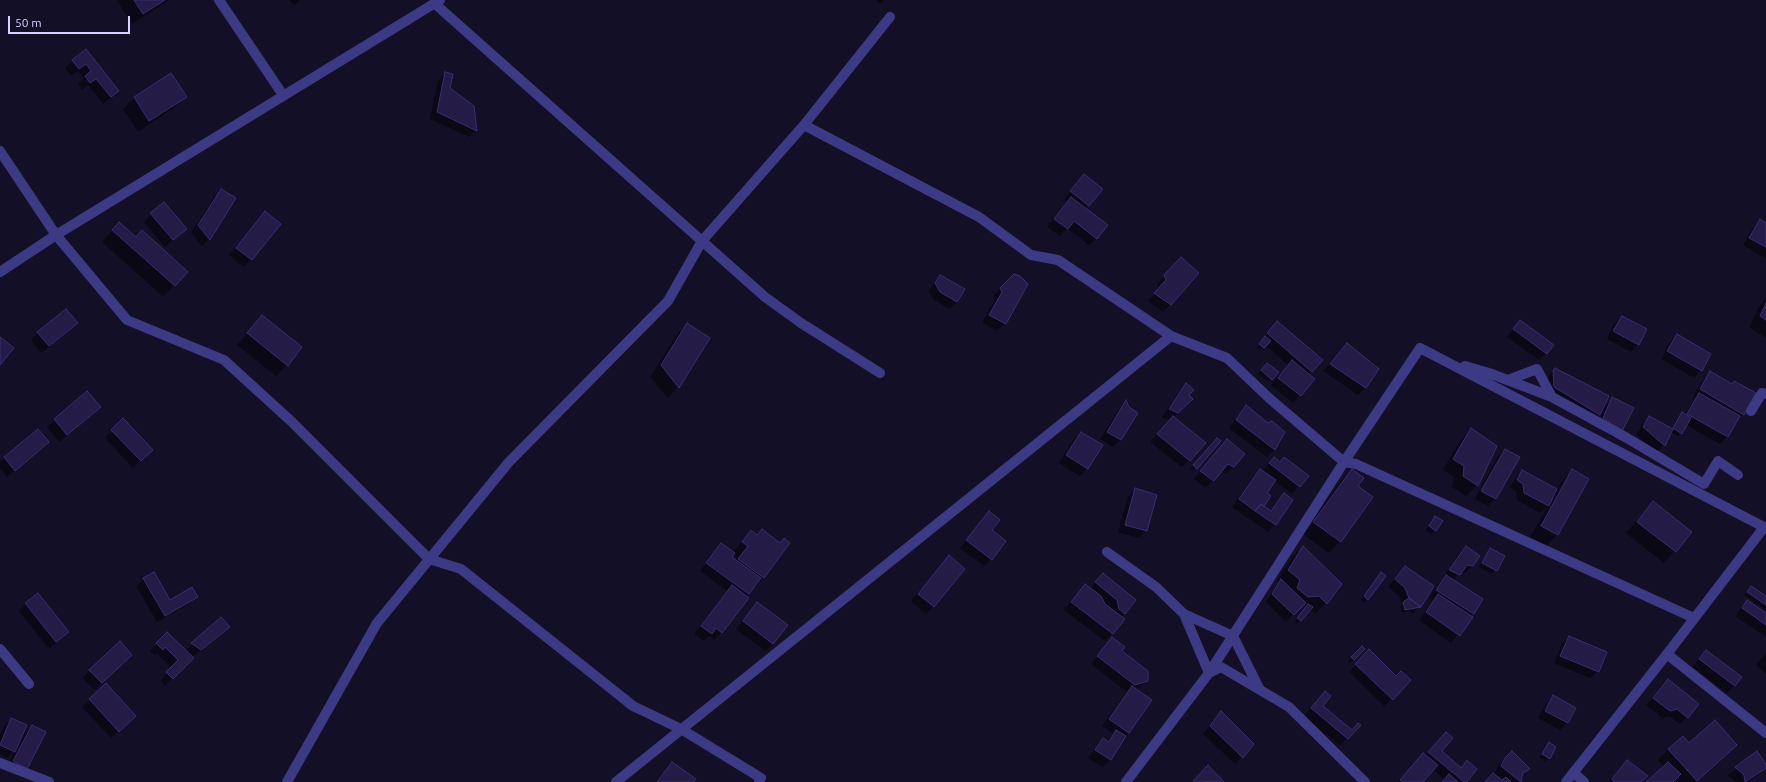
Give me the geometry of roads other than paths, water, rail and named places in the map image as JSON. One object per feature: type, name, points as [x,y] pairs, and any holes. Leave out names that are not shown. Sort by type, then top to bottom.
[{"type":"street","points":[[219,0],[283,95]]},
{"type":"street","points":[[0,272],[56,235],[437,2],[765,297],[801,323],[880,373]]},
{"type":"street","points":[[288,782],[377,623],[509,462],[668,301],[702,241],[804,125],[890,16]]},
{"type":"street","points":[[804,125],[980,217],[1031,255],[1058,260],[1171,336],[1227,358],[1269,398],[1344,462],[1356,464],[1694,618]]},
{"type":"street","points":[[0,151],[56,235],[127,320],[224,360],[292,422],[429,559],[461,569],[633,706],[681,729],[762,778],[759,782]]},
{"type":"street","points":[[616,782],[1171,336]]},
{"type":"street","points":[[1126,782],[1209,673],[1344,462],[1420,348],[1764,527],[1765,529],[1566,782]]},
{"type":"street","points":[[1459,368],[1467,366],[1552,397],[1627,438],[1704,484],[1718,461],[1738,475]]},
{"type":"street","points":[[1508,380],[1537,369],[1552,397]]},
{"type":"street","points":[[1751,411],[1762,393],[1766,394]]},
{"type":"street","points":[[1107,552],[1156,587],[1184,614],[1232,636],[1259,689]]},
{"type":"street","points":[[1184,614],[1209,673]]},
{"type":"street","points":[[0,649],[29,684]]},
{"type":"street","points":[[1667,654],[1766,733]]},
{"type":"street","points":[[1209,673],[1221,666],[1289,707],[1365,782]]},
{"type":"street","points":[[0,763],[48,782]]},
{"type":"street","points":[[1574,773],[1584,782]]}]
